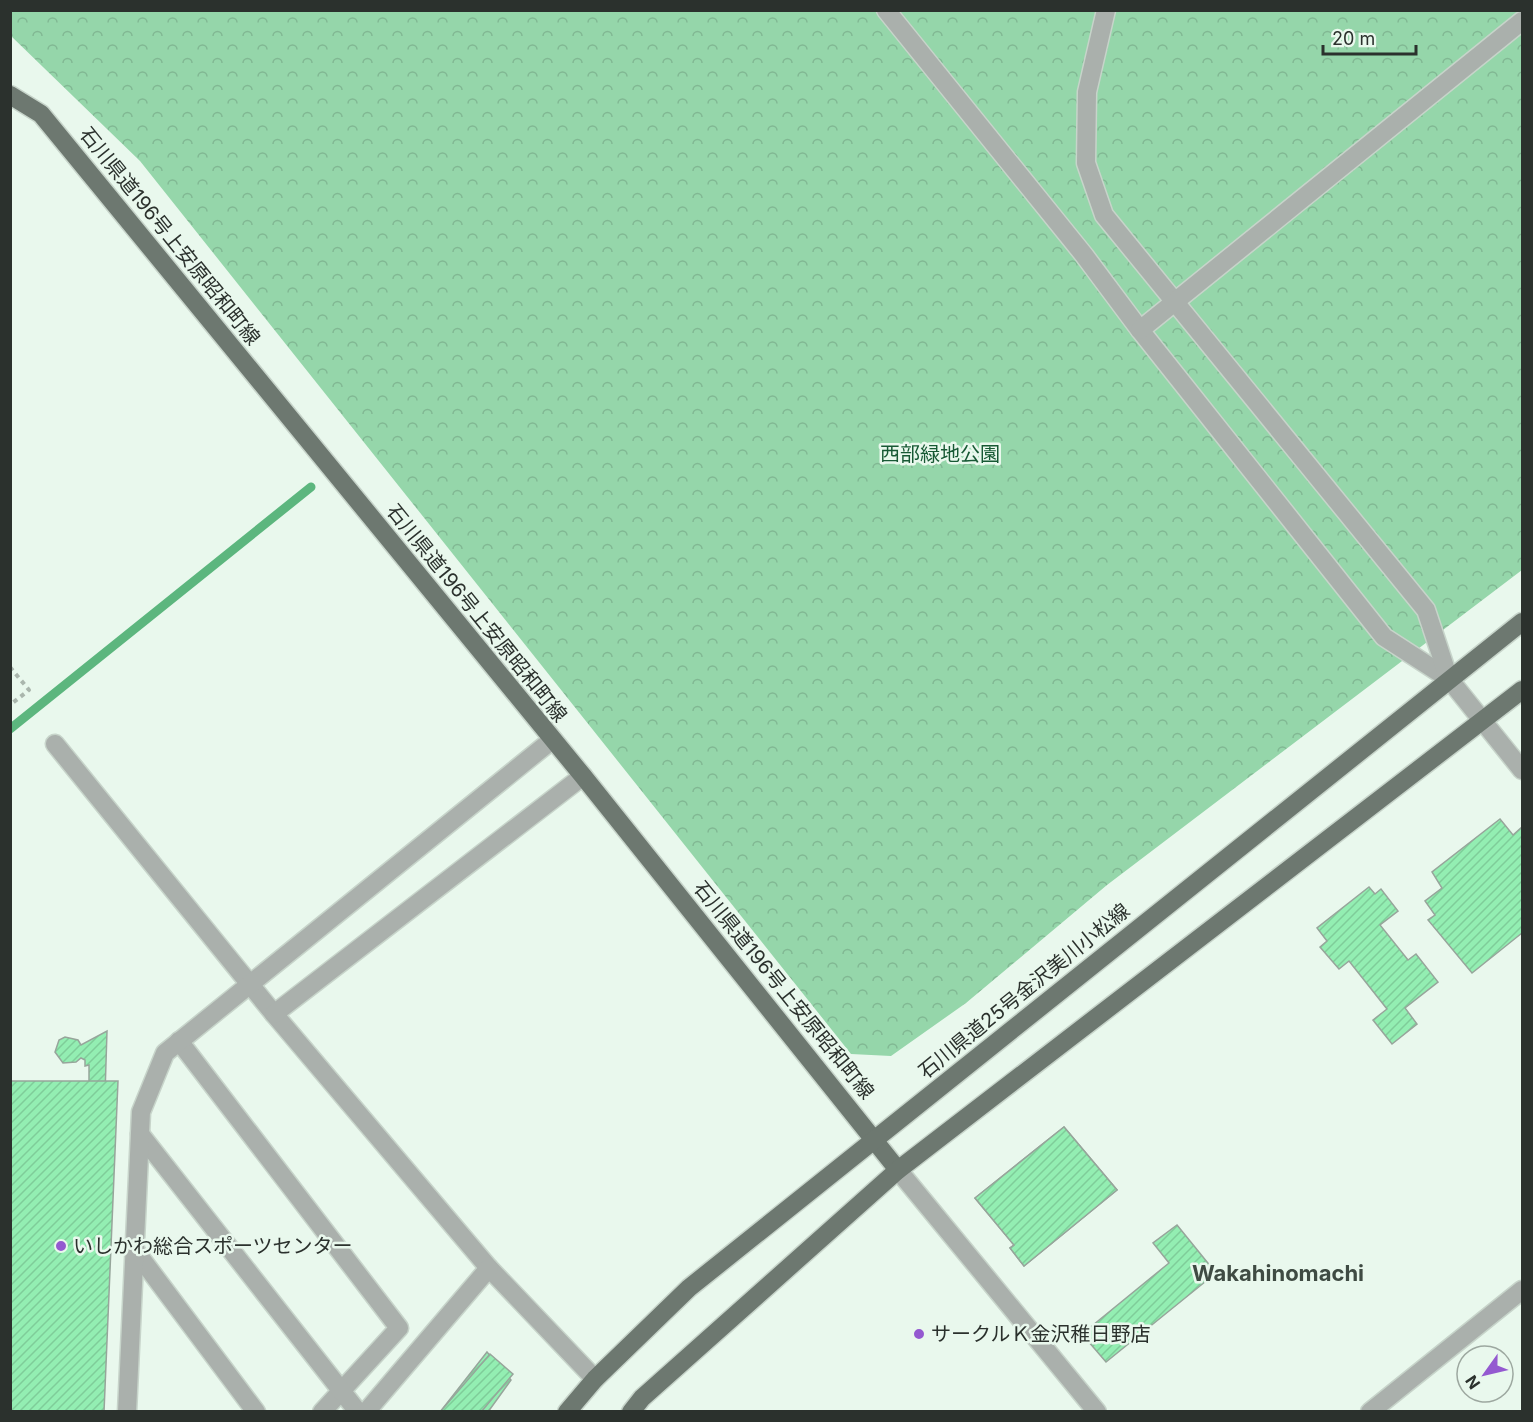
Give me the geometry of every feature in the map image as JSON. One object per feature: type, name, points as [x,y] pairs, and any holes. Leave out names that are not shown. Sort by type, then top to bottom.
[{"type":"main road","name":"石川県道196号上安原昭和町線","points":[[10,95],[41,114],[583,776],[875,1138],[898,1170]]},
{"type":"main road","name":"石川県道25号金沢美川小松線","points":[[567,1412],[595,1378],[689,1288],[1522,622]]},
{"type":"main road","points":[[631,1412],[642,1398],[898,1170],[1522,690]]},
{"type":"street","points":[[886,10],[1084,255],[1140,330],[1384,637],[1449,679]]},
{"type":"street","points":[[1106,10],[1087,92],[1086,163],[1104,215],[1426,610],[1449,679],[1522,770]]},
{"type":"street","points":[[1140,330],[1522,21]]},
{"type":"street","points":[[127,1412],[141,1112],[165,1053],[552,740]]},
{"type":"street","points":[[55,744],[274,1014],[489,1268],[595,1378]]},
{"type":"street","points":[[274,1014],[583,776]]},
{"type":"street","points":[[179,1041],[399,1328],[322,1412]]},
{"type":"street","points":[[140,1134],[358,1412]]},
{"type":"street","points":[[898,1170],[1097,1412]]},
{"type":"street","points":[[134,1249],[256,1412]]},
{"type":"street","points":[[366,1412],[489,1268]]},
{"type":"street","points":[[1371,1412],[1522,1290]]},
{"type":"path","points":[[10,667],[29,690],[10,705]]},
{"type":"green space","name":"西部緑地公園","points":[[11,10],[1522,11],[1522,570],[1107,885],[966,1003],[891,1056],[851,1054],[140,161],[11,36]]},
{"type":"building","points":[[1500,819],[1513,835],[1522,827],[1522,933],[1472,973],[1428,920],[1435,915],[1425,901],[1442,888],[1432,872]]},
{"type":"building","points":[[1369,887],[1375,894],[1381,889],[1398,911],[1380,925],[1408,960],[1416,954],[1438,982],[1405,1008],[1417,1024],[1392,1044],[1373,1020],[1387,1009],[1349,961],[1339,969],[1320,947],[1327,941],[1317,928]]},
{"type":"building","points":[[107,1031],[95,1412],[87,1412],[96,1107],[89,1111],[89,1065],[85,1066],[85,1060],[81,1058],[76,1062],[63,1063],[55,1052],[59,1040],[65,1037],[78,1040],[81,1045]]},
{"type":"building","name":"いしかわ総合スポーツセンター","points":[[10,1081],[118,1081],[104,1412],[10,1412]]},
{"type":"building","points":[[1064,1127],[1117,1190],[1024,1266],[1010,1248],[1014,1245],[975,1198]]},
{"type":"building","points":[[1064,1127],[1117,1190],[1024,1266],[1010,1248],[1014,1245],[975,1198]]},
{"type":"building","points":[[1177,1225],[1216,1273],[1106,1362],[1082,1334],[1169,1263],[1153,1243]]},
{"type":"building","points":[[487,1352],[511,1380],[488,1412],[440,1412]]},
{"type":"building","points":[[490,1354],[513,1374],[481,1412],[440,1412]]},
{"type":"waterway","points":[[10,729],[311,487]]},
{"type":"place","name":"いしかわ総合スポーツセンター","points":[[61,1246]]},
{"type":"place","name":"サークルＫ金沢稚日野店","points":[[919,1334]]},
{"type":"district","name":"Wakahinomachi","points":[[1278,1273]]}]
